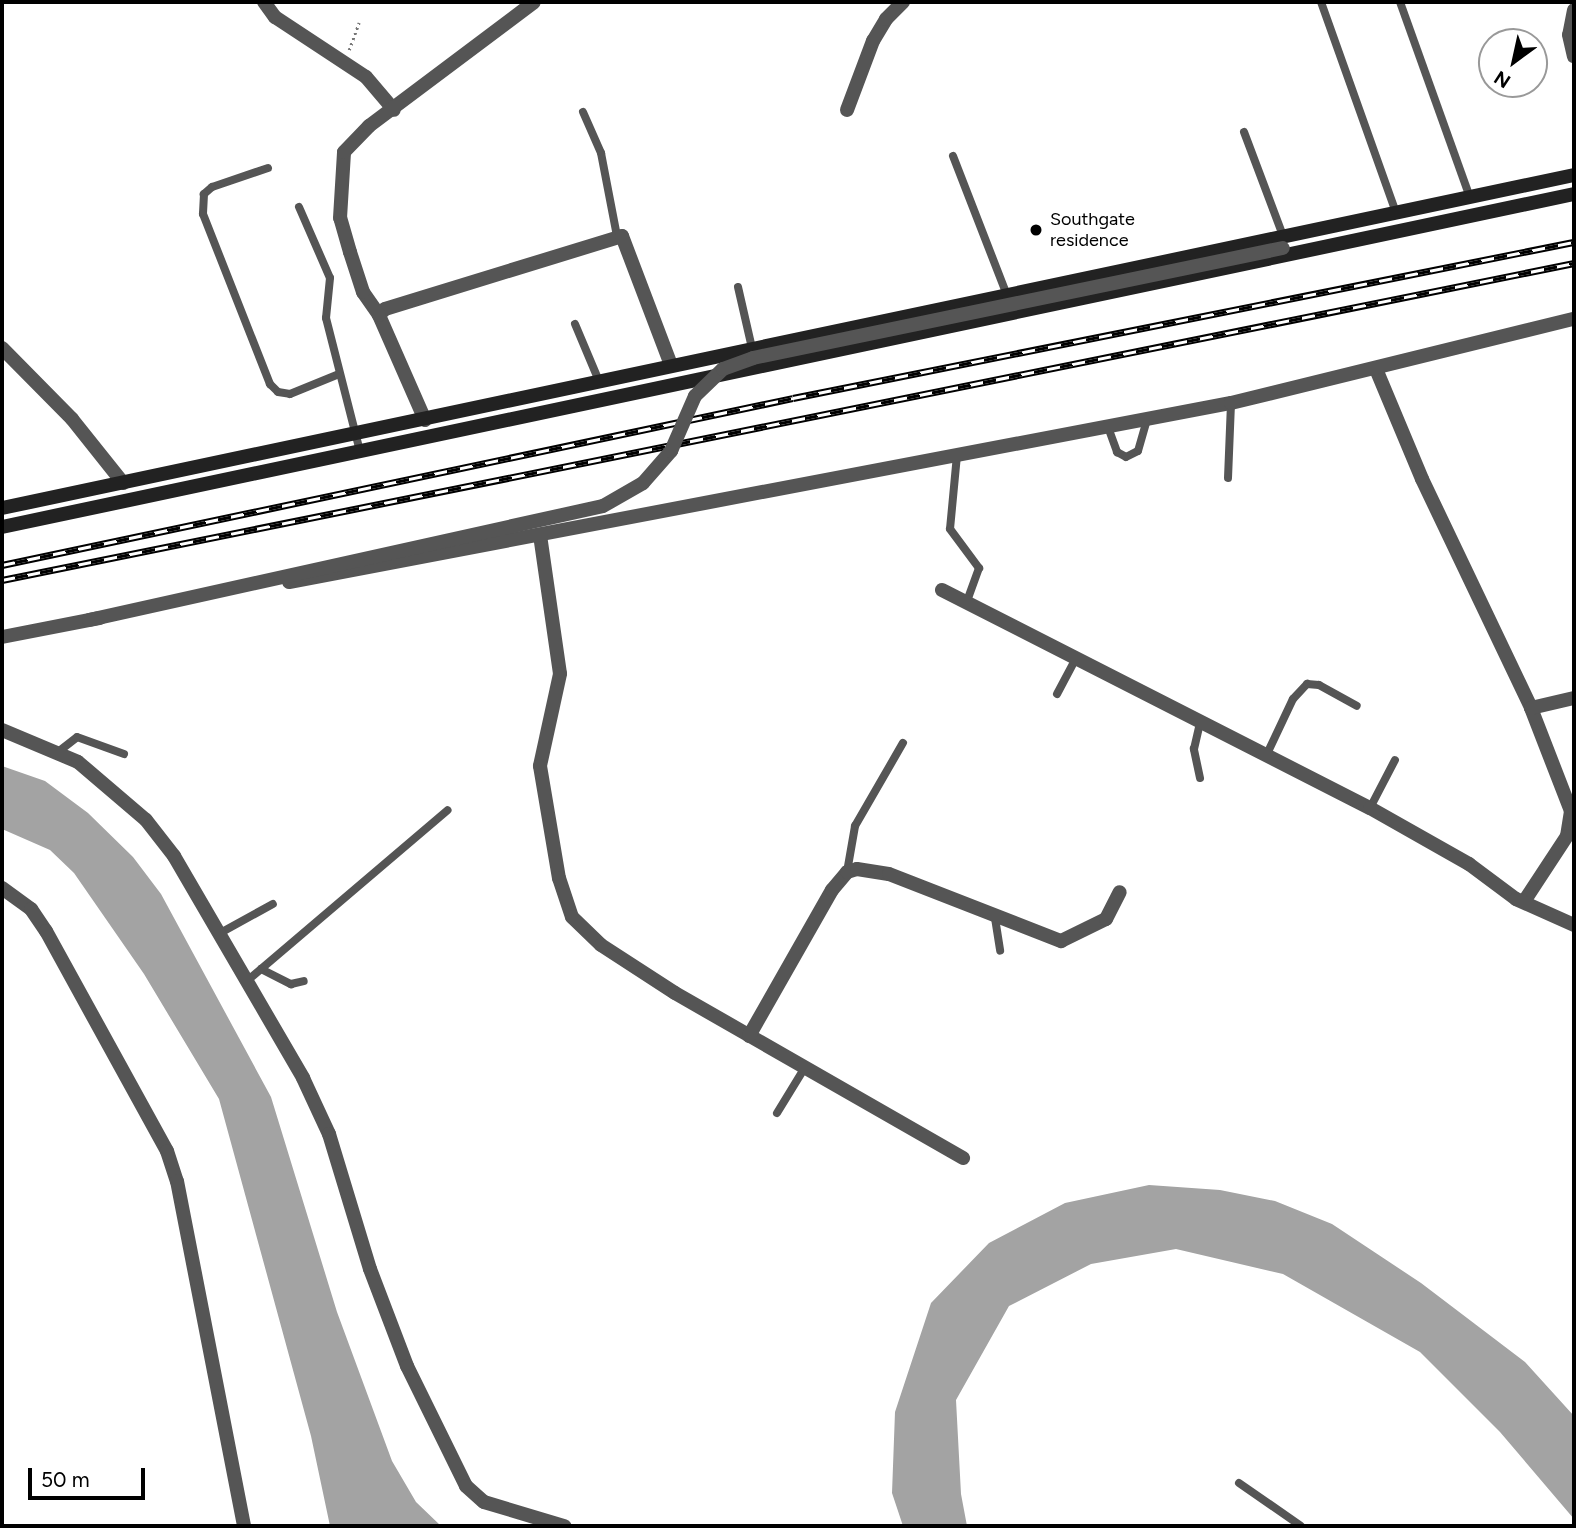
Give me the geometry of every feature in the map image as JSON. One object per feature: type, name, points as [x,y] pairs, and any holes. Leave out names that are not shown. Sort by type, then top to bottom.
[{"type":"main road","points":[[2,508],[1007,295],[1283,242],[1303,232],[1574,175]]},
{"type":"main road","points":[[2,527],[1574,194]]},
{"type":"main road","points":[[1283,242],[1310,250]]},
{"type":"street","points":[[264,2],[275,17],[379,89],[394,110]]},
{"type":"street","points":[[425,420],[379,315],[363,292],[340,218],[344,152],[356,139],[534,2]]},
{"type":"street","points":[[847,110],[873,41],[886,19],[903,2]]},
{"type":"street","points":[[1574,10],[1569,36],[1574,56]]},
{"type":"street","points":[[379,315],[385,309],[622,236],[671,365]]},
{"type":"street","points":[[89,620],[603,506],[643,483],[671,451],[695,396],[723,369],[753,358],[1283,242]]},
{"type":"street","points":[[2,637],[1108,428],[1231,403],[1574,319]]},
{"type":"street","points":[[2,348],[72,419],[122,483]]},
{"type":"street","points":[[1376,369],[1422,479],[1531,708],[1571,811],[1567,836],[1525,900]]},
{"type":"street","points":[[540,535],[559,674],[540,766],[559,878],[572,917],[601,945],[749,1037],[963,1158]]},
{"type":"street","points":[[942,590],[1370,808],[1525,900],[1574,925]]},
{"type":"street","points":[[1531,708],[1574,698]]},
{"type":"street","points":[[2,730],[58,752],[106,783],[146,820],[222,932],[329,1134],[370,1269],[407,1366],[466,1486],[484,1502],[564,1526]]},
{"type":"street","points":[[749,1037],[832,890],[847,872],[858,869],[889,874],[995,918],[1060,941],[1073,939],[1106,919],[1120,892]]},
{"type":"street","points":[[2,888],[31,909],[46,931],[167,1151],[177,1181],[244,1526]]},
{"type":"lane","points":[[1321,2],[1396,213]]},
{"type":"lane","points":[[1400,2],[1470,197]]},
{"type":"lane","points":[[583,112],[601,153],[617,236]]},
{"type":"lane","points":[[1244,132],[1283,242]]},
{"type":"lane","points":[[953,156],[1007,295]]},
{"type":"lane","points":[[268,168],[212,187],[204,194],[203,214],[270,384],[278,392],[290,394],[339,374]]},
{"type":"lane","points":[[299,207],[330,278],[324,307],[360,451]]},
{"type":"lane","points":[[738,286],[752,348]]},
{"type":"lane","points":[[575,324],[599,381]]},
{"type":"lane","points":[[1228,478],[1231,403]]},
{"type":"lane","points":[[1108,428],[1117,452],[1126,457],[1138,451],[1147,420]]},
{"type":"lane","points":[[957,455],[950,529],[979,568],[966,603]]},
{"type":"lane","points":[[1057,694],[1076,659]]},
{"type":"lane","points":[[1266,756],[1293,698],[1307,684],[1319,685],[1357,706]]},
{"type":"lane","points":[[1200,723],[1194,748],[1200,778]]},
{"type":"lane","points":[[58,752],[77,737],[124,754]]},
{"type":"lane","points":[[847,872],[855,826],[903,743]]},
{"type":"lane","points":[[1370,808],[1395,760]]},
{"type":"lane","points":[[248,980],[448,810]]},
{"type":"lane","points":[[222,932],[273,904]]},
{"type":"lane","points":[[995,918],[1000,951]]},
{"type":"lane","points":[[261,969],[291,984],[304,981]]},
{"type":"lane","points":[[777,1113],[804,1069]]},
{"type":"lane","points":[[1239,1483],[1301,1526]]},
{"type":"path","points":[[345,63],[359,23]]},
{"type":"shaded area","points":[[2,766],[45,781],[88,813],[133,857],[161,894],[271,1097],[337,1312],[392,1461],[416,1502],[441,1526],[330,1526],[311,1436],[219,1099],[144,974],[74,873],[50,850],[2,829]]},
{"type":"shaded area","points":[[1149,1185],[1220,1190],[1275,1201],[1332,1224],[1421,1283],[1525,1362],[1574,1416],[1574,1519],[1500,1432],[1420,1352],[1283,1274],[1176,1249],[1091,1264],[1009,1306],[956,1400],[961,1494],[967,1526],[903,1526],[892,1493],[895,1412],[931,1303],[989,1243],[1065,1203]]},
{"type":"railway","points":[[2,565],[793,398],[1574,242]]},
{"type":"railway","points":[[2,580],[1574,263]]},
{"type":"place","name":"Southgate residence","points":[[1036,230]]}]
